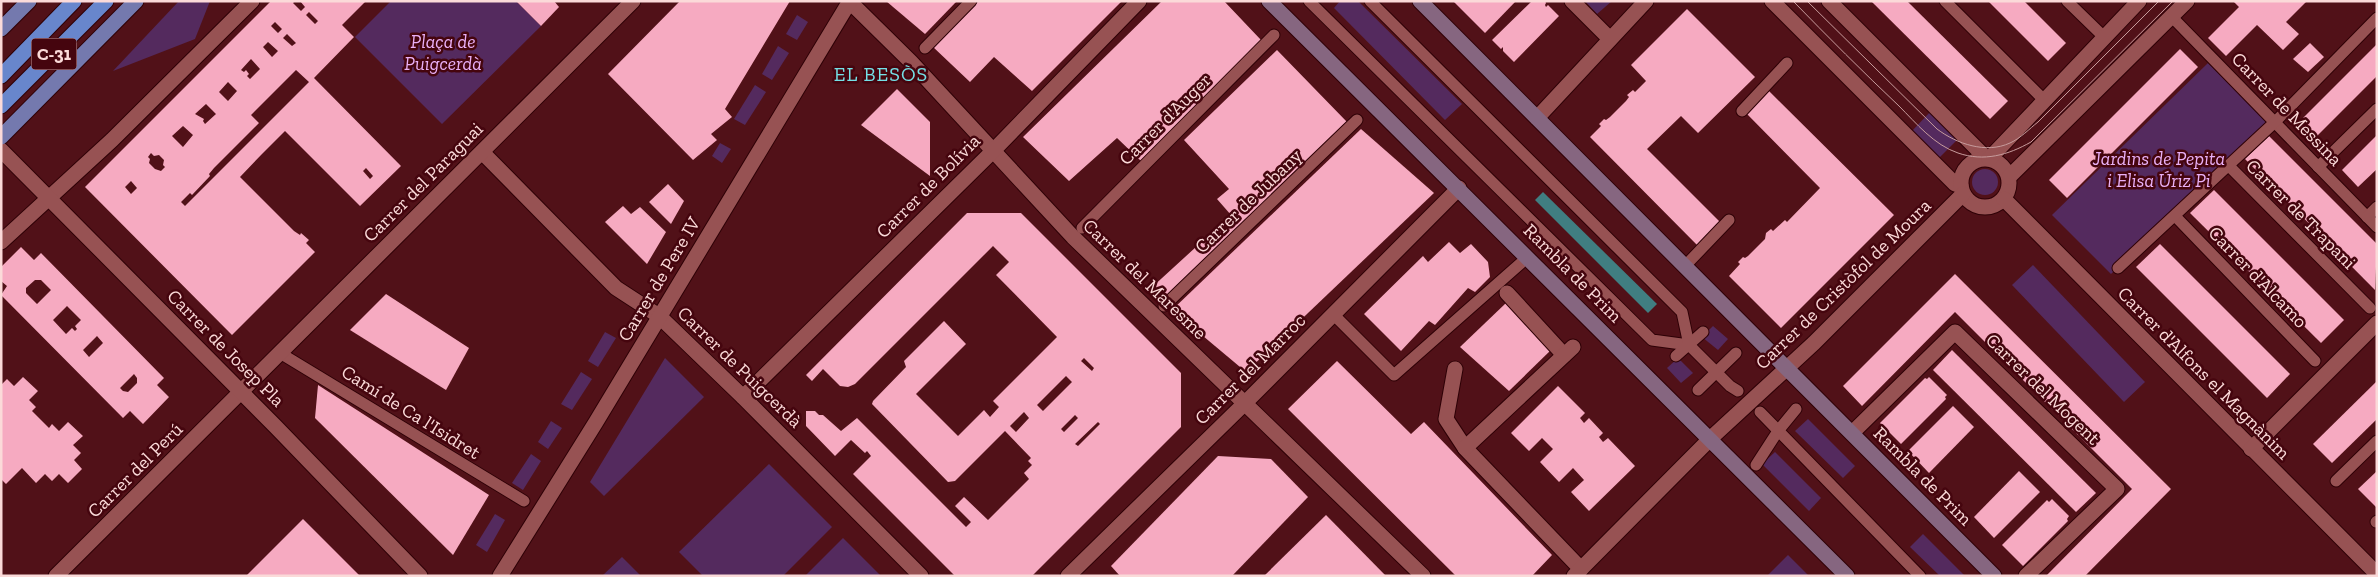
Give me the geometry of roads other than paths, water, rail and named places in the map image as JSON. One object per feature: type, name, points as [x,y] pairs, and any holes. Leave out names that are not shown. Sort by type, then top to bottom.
[{"type":"highway","name":"C-31","points":[[1,76],[74,1]]},
{"type":"highway","name":"C-31","points":[[1,106],[106,1]]},
{"type":"main road","points":[[1,29],[29,1]]},
{"type":"main road","points":[[1,137],[136,1]]},
{"type":"main road","name":"Rambla de Prim","points":[[1269,1],[1711,438],[1847,576]]},
{"type":"main road","name":"Rambla de Prim","points":[[1420,1],[1994,576]]},
{"type":"street","points":[[1,242],[112,140],[252,1]]},
{"type":"street","name":"Carrer del Paraguai","points":[[241,392],[634,1]]},
{"type":"street","points":[[925,48],[971,1]]},
{"type":"street","name":"Carrer de Bolívia","points":[[743,397],[993,151],[1139,1]]},
{"type":"street","name":"Rambla de Prim","points":[[1309,1],[1652,340],[1689,345]]},
{"type":"street","points":[[1370,1],[1682,312],[1689,345],[1733,391]]},
{"type":"street","points":[[1572,1],[1610,39]]},
{"type":"street","points":[[1537,118],[1646,1]]},
{"type":"street","points":[[1772,1],[1962,190],[1968,200],[1982,207],[1990,207],[2004,199],[2008,193],[2009,177],[2002,165],[1988,159],[1829,1]]},
{"type":"street","points":[[1945,1],[2044,100]]},
{"type":"street","points":[[2067,1],[2104,37]]},
{"type":"street","points":[[1962,190],[1965,170],[1970,164],[1988,159],[2139,1]]},
{"type":"street","points":[[2009,177],[2187,1]]},
{"type":"street","name":"Carrer del Maresme","points":[[850,2],[911,62],[1073,237],[1423,576]]},
{"type":"street","name":"Carrer de Pere IV","points":[[500,576],[850,2]]},
{"type":"street","name":"Carrer de Messina","points":[[2171,16],[2377,227]]},
{"type":"street","points":[[2118,268],[2274,122],[2377,18]]},
{"type":"street","name":"Carrer d'Auger","points":[[1082,228],[1274,35]]},
{"type":"street","points":[[1742,111],[1787,63]]},
{"type":"street","points":[[2318,167],[2377,109]]},
{"type":"street","name":"Carrer de Jubany","points":[[1164,306],[1357,120]]},
{"type":"street","name":"Carrer de Josep Pla","points":[[1,150],[420,576]]},
{"type":"street","name":"Carrer de Puigcerdà","points":[[482,152],[616,288],[659,316],[743,397],[921,576]]},
{"type":"street","name":"Carrer de Trapani","points":[[2228,166],[2370,308]]},
{"type":"street","name":"Carrer del Marroc","points":[[1068,576],[1244,404],[1459,188]]},
{"type":"street","name":"Carrer de Cristòfol de Moura","points":[[1577,572],[1711,438],[1755,408],[1786,368],[1962,190]]},
{"type":"street","name":"Carrer d'Alfons el Magnànim","points":[[2004,199],[2377,574]]},
{"type":"street","points":[[2367,217],[2377,207]]},
{"type":"street","name":"Carrer d'Alcamo","points":[[2175,216],[2316,361]]},
{"type":"street","points":[[1685,266],[1729,220]]},
{"type":"street","points":[[1333,314],[1394,375],[1521,263]]},
{"type":"street","points":[[1465,448],[1569,351],[1506,292]]},
{"type":"street","points":[[2251,449],[2377,323]]},
{"type":"street","points":[[1676,356],[1703,332]]},
{"type":"street","name":"Carrer del Mogent","points":[[1852,433],[1955,332],[2117,489],[2026,576]]},
{"type":"street","name":"Camí de Ca l'Isidret","points":[[280,353],[524,501]]},
{"type":"street","points":[[1698,390],[1736,353]]},
{"type":"street","points":[[1455,369],[1446,419],[1465,448],[1577,572]]},
{"type":"street","name":"Carrer del Perú","points":[[56,576],[241,392]]},
{"type":"street","points":[[1755,408],[1920,576]]},
{"type":"street","points":[[1756,465],[1778,431],[1796,409]]},
{"type":"street","points":[[2336,481],[2377,441]]},
{"type":"water","points":[[1543,192],[1657,304],[1648,313],[1535,200]]},
{"type":"tram line","points":[[1793,1],[1926,133],[1949,149],[1968,156],[1977,157],[2005,154],[2031,142],[2173,1]]},
{"type":"tram line","points":[[1807,1],[1937,129],[1963,143],[1991,148],[2014,141],[2038,122],[2159,1]]},
{"type":"district","name":"EL BESÒS","points":[[881,74]]},
{"type":"park label","name":"Plaça de Puigcerdà","points":[[443,52]]},
{"type":"park label","name":"Jardins de Pepita i Elisa Úriz Pi","points":[[2159,169]]}]
